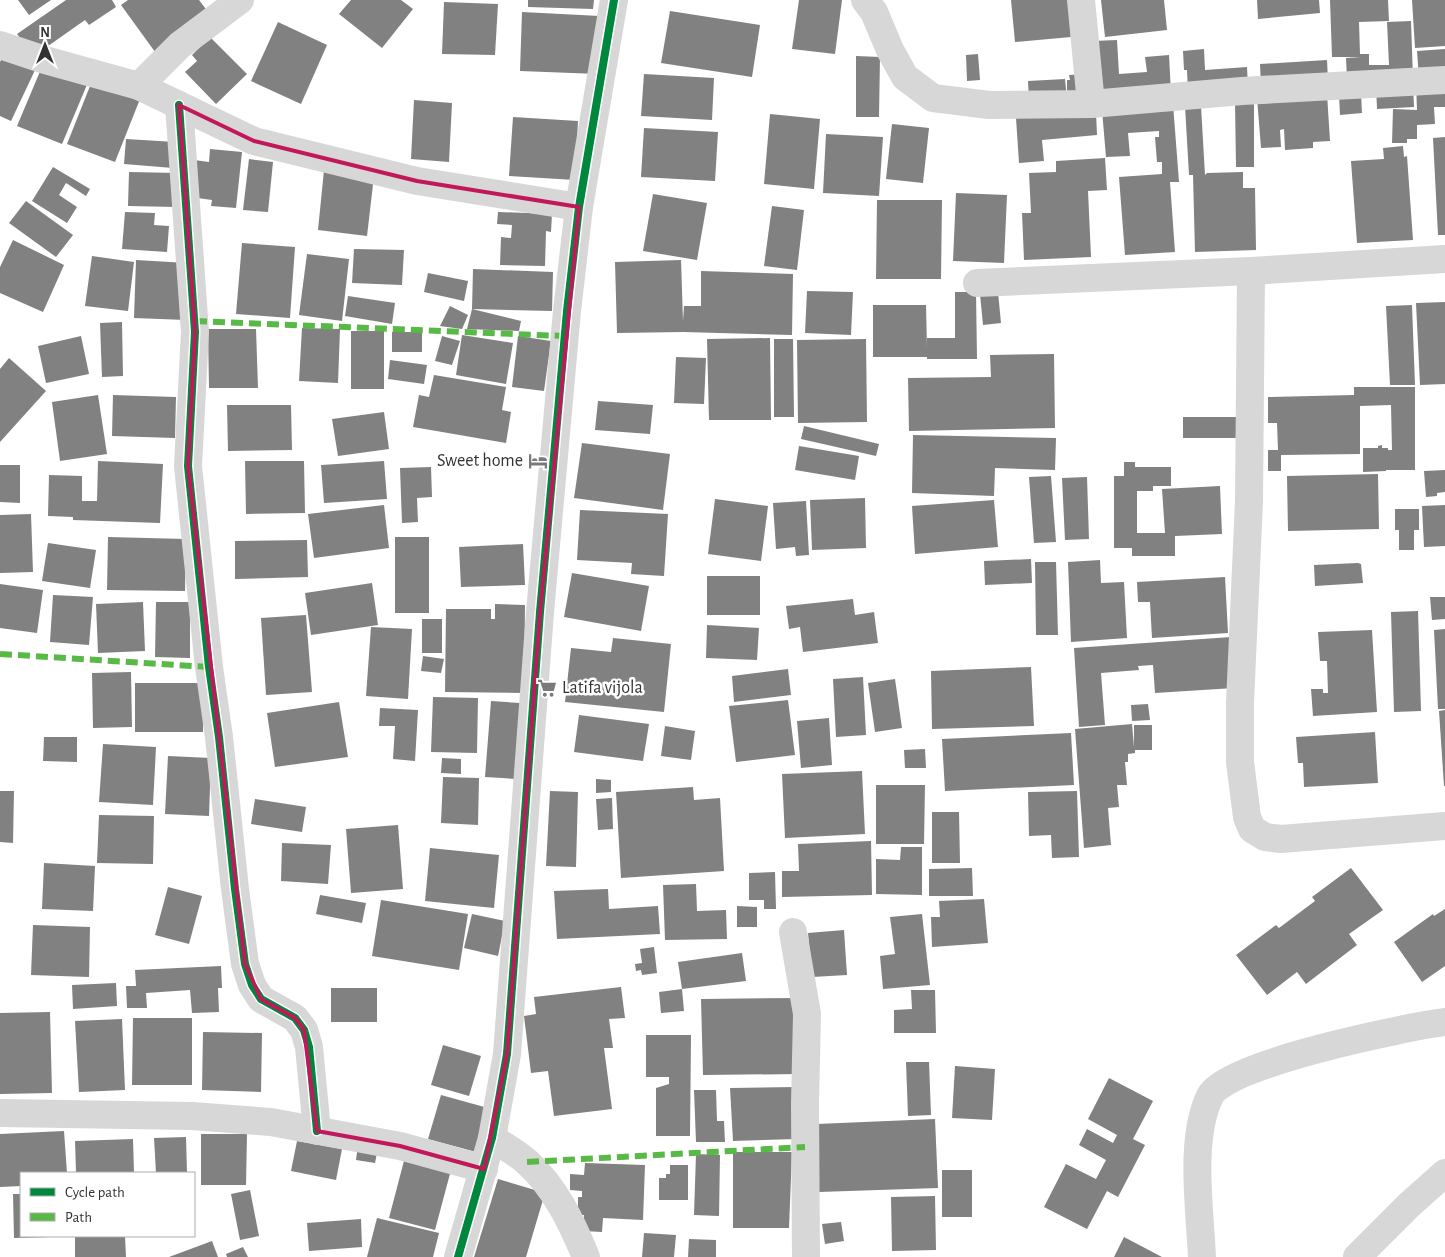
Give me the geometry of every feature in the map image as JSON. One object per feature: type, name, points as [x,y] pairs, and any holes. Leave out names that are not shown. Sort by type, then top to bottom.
[{"type":"street","points":[[139,86],[180,46],[240,0]]},
{"type":"street","points":[[458,1257],[492,1138],[507,1054],[540,612],[567,311],[579,208],[614,0]]},
{"type":"street","points":[[865,0],[874,12],[890,50],[905,77],[934,98],[989,105],[1091,104],[1242,91],[1445,80]]},
{"type":"street","points":[[1080,0],[1091,104]]},
{"type":"street","points":[[0,45],[45,60],[139,86],[254,141],[417,181],[579,208]]},
{"type":"street","points":[[179,105],[195,332],[188,466],[209,667],[219,737],[245,964],[260,999],[295,1018],[304,1030],[309,1047],[317,1131]]},
{"type":"street","points":[[977,283],[1445,259]]},
{"type":"street","points":[[1251,270],[1249,502],[1240,703],[1240,762],[1247,817],[1252,829],[1266,837],[1281,839],[1445,826]]},
{"type":"street","points":[[793,932],[808,1014],[804,1104],[806,1257]]},
{"type":"street","points":[[1202,1257],[1198,1135],[1210,1094],[1234,1077],[1268,1064],[1347,1042],[1422,1025],[1445,1022]]},
{"type":"street","points":[[0,1113],[192,1116],[271,1122],[400,1146],[484,1169]]},
{"type":"street","points":[[492,1138],[527,1162],[551,1187],[586,1257]]},
{"type":"street","points":[[1356,1257],[1445,1173]]},
{"type":"highlighted area","points":[[179,105],[254,141],[417,181],[579,207],[540,612],[507,1054],[484,1169],[400,1146],[317,1131],[304,1030],[295,1018],[261,999],[245,964],[188,466],[195,332]]},
{"type":"building","points":[[18,0],[51,0],[29,15]]},
{"type":"building","points":[[66,0],[112,0],[116,7],[89,25],[85,20],[41,51],[28,49],[17,34]]},
{"type":"building","points":[[128,0],[199,0],[212,17],[158,56],[121,5]]},
{"type":"building","points":[[351,0],[401,0],[413,9],[382,48],[339,14]]},
{"type":"building","points":[[528,0],[594,0],[593,9],[528,7]]},
{"type":"building","points":[[799,0],[842,0],[835,54],[792,49]]},
{"type":"building","points":[[1011,0],[1068,0],[1071,37],[1015,42]]},
{"type":"building","points":[[1101,0],[1164,0],[1167,30],[1105,37]]},
{"type":"building","points":[[1257,0],[1319,0],[1320,13],[1258,19]]},
{"type":"building","points":[[1330,0],[1388,0],[1389,21],[1359,22],[1360,54],[1369,54],[1369,65],[1389,65],[1387,22],[1411,21],[1413,78],[1347,80],[1346,58],[1361,57],[1332,57]]},
{"type":"building","points":[[1412,0],[1445,0],[1445,46],[1415,48]]},
{"type":"building","points":[[444,2],[498,4],[495,55],[442,54]]},
{"type":"building","points":[[670,11],[760,25],[752,77],[661,63]]},
{"type":"building","points":[[522,12],[600,16],[598,74],[520,71]]},
{"type":"building","points":[[278,22],[327,45],[301,104],[251,81]]},
{"type":"building","points":[[210,37],[247,74],[216,104],[185,72],[197,61],[192,55]]},
{"type":"building","points":[[1117,40],[1119,74],[1147,72],[1145,57],[1169,55],[1171,93],[1097,98],[1093,41]]},
{"type":"building","points":[[1204,49],[1205,70],[1247,67],[1248,88],[1188,93],[1187,70],[1184,70],[1183,51]]},
{"type":"building","points":[[1445,49],[1445,78],[1419,79],[1417,51]]},
{"type":"building","points":[[4,54],[36,68],[11,121],[0,116],[0,62]]},
{"type":"building","points":[[978,54],[980,80],[967,81],[966,55]]},
{"type":"building","points":[[856,56],[880,57],[879,117],[856,117]]},
{"type":"building","points":[[1327,60],[1328,80],[1261,86],[1260,64]]},
{"type":"building","points":[[44,62],[89,80],[62,144],[17,126]]},
{"type":"building","points":[[644,74],[714,78],[712,120],[641,116]]},
{"type":"building","points":[[1085,74],[1087,100],[1029,101],[1028,81],[1065,79],[1067,99],[1067,80],[1070,80],[1069,75]]},
{"type":"building","points":[[94,76],[142,94],[115,162],[67,144]]},
{"type":"building","points":[[1445,81],[1445,107],[1434,107],[1435,124],[1417,125],[1417,139],[1407,139],[1407,143],[1392,143],[1393,109],[1417,110],[1416,83]]},
{"type":"building","points":[[1413,84],[1414,107],[1377,109],[1376,86]]},
{"type":"building","points":[[1361,93],[1362,113],[1340,115],[1339,95]]},
{"type":"building","points":[[1327,94],[1330,141],[1313,142],[1313,148],[1285,150],[1284,129],[1280,130],[1281,147],[1261,148],[1257,98]]},
{"type":"building","points":[[414,100],[452,103],[449,162],[411,159]]},
{"type":"building","points":[[1235,102],[1254,102],[1254,167],[1236,167]]},
{"type":"building","points":[[1173,104],[1179,182],[1170,182],[1175,252],[1125,255],[1119,177],[1162,174],[1162,162],[1157,162],[1155,137],[1159,137],[1159,131],[1128,133],[1130,156],[1106,157],[1102,110]]},
{"type":"building","points":[[1185,106],[1201,106],[1205,175],[1207,173],[1243,172],[1243,188],[1255,188],[1256,250],[1195,252],[1193,175],[1189,175]]},
{"type":"building","points":[[1096,112],[1097,135],[1042,140],[1044,161],[1019,163],[1016,118]]},
{"type":"building","points":[[770,114],[820,119],[814,189],[764,184]]},
{"type":"building","points":[[513,117],[578,121],[575,180],[509,176]]},
{"type":"building","points":[[892,124],[929,128],[923,183],[886,179]]},
{"type":"building","points":[[644,128],[718,132],[715,181],[641,177]]},
{"type":"building","points":[[826,134],[883,137],[879,196],[823,193]]},
{"type":"building","points":[[1445,137],[1445,235],[1438,235],[1433,138]]},
{"type":"building","points":[[126,139],[175,142],[173,168],[124,164]]},
{"type":"building","points":[[1403,146],[1404,157],[1407,156],[1413,240],[1357,243],[1351,161],[1384,159],[1383,148]]},
{"type":"building","points":[[210,149],[242,152],[236,208],[211,206],[212,200],[190,197],[194,160],[209,162]]},
{"type":"building","points":[[1105,158],[1107,190],[1088,191],[1091,257],[1024,260],[1022,213],[1031,213],[1029,173],[1056,172],[1056,161]]},
{"type":"building","points":[[249,159],[273,162],[268,212],[243,210]]},
{"type":"building","points":[[53,167],[90,189],[86,196],[66,183],[59,195],[77,207],[67,223],[32,201]]},
{"type":"building","points":[[324,170],[374,176],[367,236],[318,230]]},
{"type":"building","points":[[129,172],[178,173],[176,207],[128,206]]},
{"type":"building","points":[[956,193],[1007,195],[1004,263],[953,261]]},
{"type":"building","points":[[653,194],[707,203],[697,260],[643,251]]},
{"type":"building","points":[[877,200],[942,200],[941,279],[876,279]]},
{"type":"building","points":[[26,201],[73,235],[56,257],[9,223]]},
{"type":"building","points":[[772,206],[804,210],[797,270],[764,266]]},
{"type":"building","points":[[125,212],[155,213],[154,225],[169,226],[167,252],[122,249]]},
{"type":"building","points":[[498,212],[552,214],[551,232],[546,231],[545,266],[500,265],[501,237],[511,238],[512,225],[497,224]]},
{"type":"building","points":[[13,240],[64,265],[43,312],[0,293],[0,267]]},
{"type":"building","points":[[242,243],[295,247],[290,318],[236,314]]},
{"type":"building","points":[[354,249],[404,250],[402,285],[352,283]]},
{"type":"building","points":[[307,254],[349,259],[342,321],[299,315]]},
{"type":"building","points":[[92,256],[134,262],[128,311],[85,306]]},
{"type":"building","points":[[136,260],[187,263],[186,320],[134,318]]},
{"type":"building","points":[[681,260],[683,321],[684,306],[701,306],[701,271],[793,274],[792,335],[683,332],[617,333],[615,262]]},
{"type":"building","points":[[473,269],[553,272],[552,311],[472,309]]},
{"type":"building","points":[[428,273],[468,281],[464,301],[424,292]]},
{"type":"building","points":[[807,291],[853,292],[851,335],[805,333]]},
{"type":"building","points":[[955,292],[976,292],[977,359],[873,357],[873,305],[926,305],[927,348],[927,338],[955,338]]},
{"type":"building","points":[[998,292],[1001,323],[983,325],[980,294]]},
{"type":"building","points":[[348,296],[395,303],[392,324],[345,316]]},
{"type":"building","points":[[1445,302],[1445,384],[1420,385],[1416,303]]},
{"type":"building","points":[[1412,305],[1415,385],[1390,385],[1386,306]]},
{"type":"building","points":[[450,306],[468,315],[462,329],[440,326]]},
{"type":"building","points":[[472,309],[521,321],[519,331],[467,329]]},
{"type":"building","points":[[122,322],[123,376],[102,377],[100,323]]},
{"type":"building","points":[[302,328],[340,329],[338,383],[299,381]]},
{"type":"building","points":[[208,329],[256,329],[258,388],[209,388]]},
{"type":"building","points":[[351,331],[384,331],[384,389],[351,389]]},
{"type":"building","points":[[392,332],[422,332],[422,352],[392,352]]},
{"type":"building","points":[[462,335],[513,343],[506,384],[456,375]]},
{"type":"building","points":[[81,336],[89,374],[46,383],[38,346]]},
{"type":"building","points":[[442,336],[460,341],[452,365],[435,361]]},
{"type":"building","points":[[518,336],[551,341],[544,391],[512,387]]},
{"type":"building","points":[[770,338],[771,420],[709,420],[707,339]]},
{"type":"building","points":[[774,339],[793,339],[794,417],[774,417]]},
{"type":"building","points":[[866,339],[867,422],[798,423],[797,340]]},
{"type":"building","points":[[1054,354],[1055,428],[909,431],[908,378],[991,377],[990,355]]},
{"type":"building","points":[[676,357],[706,358],[704,404],[674,403]]},
{"type":"building","points":[[9,358],[46,391],[0,442],[0,369]]},
{"type":"building","points":[[390,360],[427,365],[424,384],[388,379]]},
{"type":"building","points":[[434,375],[506,387],[502,410],[511,412],[506,443],[413,427],[419,395],[429,397]]},
{"type":"building","points":[[1354,387],[1415,387],[1415,470],[1363,472],[1363,448],[1378,448],[1378,446],[1382,445],[1382,448],[1392,450],[1391,405],[1360,406],[1360,454],[1281,455],[1281,471],[1268,471],[1268,450],[1278,450],[1277,423],[1268,423],[1268,397],[1354,395]]},
{"type":"building","points":[[98,395],[107,454],[60,461],[52,402]]},
{"type":"building","points":[[113,395],[176,397],[175,438],[112,436]]},
{"type":"building","points":[[598,401],[653,405],[650,434],[595,430]]},
{"type":"building","points":[[227,405],[291,405],[292,450],[228,451]]},
{"type":"building","points":[[384,412],[389,449],[338,456],[332,419]]},
{"type":"building","points":[[1183,417],[1242,417],[1242,438],[1183,438]]},
{"type":"building","points":[[804,426],[879,444],[876,456],[801,439]]},
{"type":"building","points":[[913,435],[1056,438],[1055,470],[995,468],[994,496],[912,493]]},
{"type":"building","points":[[582,443],[670,454],[663,510],[574,498]]},
{"type":"building","points":[[799,446],[859,456],[855,480],[795,470]]},
{"type":"building","points":[[98,461],[163,464],[160,523],[73,520],[73,517],[48,516],[49,475],[82,476],[82,501],[97,501]]},
{"type":"building","points":[[245,461],[304,461],[305,513],[246,514]]},
{"type":"building","points":[[384,461],[387,499],[324,503],[321,465]]},
{"type":"building","points":[[1124,462],[1135,462],[1135,467],[1171,467],[1171,486],[1153,486],[1153,491],[1137,491],[1137,533],[1165,533],[1162,489],[1220,486],[1222,534],[1175,536],[1175,556],[1132,556],[1132,548],[1114,548],[1114,476],[1124,476]]},
{"type":"building","points":[[0,465],[20,465],[20,503],[0,502]]},
{"type":"building","points":[[431,467],[432,497],[417,498],[418,522],[402,523],[400,468]]},
{"type":"building","points":[[1445,470],[1445,492],[1437,493],[1437,496],[1426,497],[1424,471]]},
{"type":"building","points":[[1378,474],[1379,529],[1288,531],[1287,476]]},
{"type":"building","points":[[1051,476],[1056,542],[1034,543],[1029,477]]},
{"type":"building","points":[[1087,477],[1089,539],[1065,540],[1062,478]]},
{"type":"building","points":[[865,498],[866,548],[812,550],[810,500]]},
{"type":"building","points":[[715,499],[768,506],[761,561],[708,554]]},
{"type":"building","points":[[994,500],[998,547],[915,554],[912,506]]},
{"type":"building","points":[[806,501],[809,555],[796,556],[795,547],[776,549],[773,503]]},
{"type":"building","points":[[384,505],[389,548],[314,558],[308,514]]},
{"type":"building","points":[[1445,505],[1445,546],[1424,547],[1422,506]]},
{"type":"building","points":[[1395,509],[1419,509],[1419,530],[1414,530],[1414,550],[1399,550],[1399,530],[1395,530]]},
{"type":"building","points":[[580,510],[668,514],[664,576],[631,574],[632,563],[577,560]]},
{"type":"building","points":[[31,514],[33,572],[0,573],[0,515]]},
{"type":"building","points":[[108,537],[186,539],[185,591],[107,590]]},
{"type":"building","points":[[395,537],[429,537],[429,613],[395,613]]},
{"type":"building","points":[[307,540],[308,577],[235,579],[235,541]]},
{"type":"building","points":[[48,543],[96,550],[90,588],[42,581]]},
{"type":"building","points":[[523,544],[525,585],[461,587],[459,547]]},
{"type":"building","points":[[1031,559],[1032,583],[985,585],[984,561]]},
{"type":"building","points":[[1100,560],[1101,583],[1124,582],[1127,638],[1071,642],[1068,562]]},
{"type":"building","points":[[1035,562],[1056,562],[1058,635],[1036,635]]},
{"type":"building","points":[[1361,564],[1363,583],[1315,586],[1314,565]]},
{"type":"building","points":[[572,573],[649,586],[641,631],[564,617]]},
{"type":"building","points":[[707,576],[760,576],[760,615],[707,615]]},
{"type":"building","points":[[1225,577],[1228,633],[1152,638],[1150,602],[1138,602],[1137,582]]},
{"type":"building","points":[[372,583],[378,625],[311,635],[305,593]]},
{"type":"building","points":[[0,584],[43,590],[37,633],[0,628]]},
{"type":"building","points":[[53,595],[93,597],[89,645],[50,642]]},
{"type":"building","points":[[1430,597],[1445,597],[1445,619],[1432,620]]},
{"type":"building","points":[[853,599],[855,615],[874,612],[878,643],[803,652],[800,627],[789,629],[786,606]]},
{"type":"building","points":[[143,602],[145,651],[98,653],[96,604]]},
{"type":"building","points":[[156,602],[190,602],[190,658],[155,657]]},
{"type":"building","points":[[495,604],[525,605],[524,693],[445,692],[446,609],[491,609],[491,619],[495,619]]},
{"type":"building","points":[[1418,611],[1421,711],[1394,712],[1391,612]]},
{"type":"building","points":[[306,615],[312,692],[266,695],[261,618]]},
{"type":"building","points":[[422,619],[442,619],[442,653],[422,653]]},
{"type":"building","points":[[707,625],[759,628],[757,660],[706,658]]},
{"type":"building","points":[[371,627],[412,629],[408,699],[366,696]]},
{"type":"building","points":[[1445,629],[1445,709],[1438,709],[1434,630]]},
{"type":"building","points":[[1372,630],[1377,712],[1313,716],[1311,689],[1323,689],[1323,693],[1328,693],[1327,661],[1320,661],[1318,632]]},
{"type":"building","points":[[1231,637],[1234,688],[1155,693],[1153,665],[1138,666],[1139,670],[1101,673],[1105,725],[1079,727],[1074,648]]},
{"type":"building","points":[[613,638],[671,644],[664,712],[565,702],[571,648],[611,652]]},
{"type":"building","points":[[423,656],[444,659],[441,673],[421,671]]},
{"type":"building","points":[[1031,667],[1034,726],[932,729],[931,671]]},
{"type":"building","points":[[788,669],[791,695],[734,702],[732,676]]},
{"type":"building","points":[[131,672],[132,727],[93,728],[92,673]]},
{"type":"building","points":[[863,677],[866,735],[836,737],[833,679]]},
{"type":"building","points":[[895,679],[902,728],[875,732],[868,683]]},
{"type":"building","points":[[135,683],[203,683],[203,732],[135,732]]},
{"type":"building","points":[[433,697],[478,698],[477,753],[431,752]]},
{"type":"building","points":[[788,700],[795,755],[736,762],[729,706]]},
{"type":"building","points":[[491,701],[520,703],[516,779],[485,777]]},
{"type":"building","points":[[339,702],[348,757],[275,767],[267,713]]},
{"type":"building","points":[[1148,704],[1150,720],[1132,721],[1131,705]]},
{"type":"building","points":[[380,708],[418,710],[415,761],[393,759],[395,726],[379,726]]},
{"type":"building","points":[[1445,710],[1445,786],[1444,786],[1439,711]]},
{"type":"building","points":[[579,715],[649,724],[643,761],[574,752]]},
{"type":"building","points":[[829,718],[832,765],[801,768],[797,721]]},
{"type":"building","points":[[1132,724],[1134,747],[1134,725],[1152,725],[1152,750],[1135,750],[1135,753],[1128,754],[1128,762],[1125,762],[1127,785],[1117,785],[1119,807],[1108,808],[1111,845],[1084,848],[1075,729]]},
{"type":"building","points":[[665,726],[695,731],[691,760],[661,756]]},
{"type":"building","points":[[1375,732],[1378,783],[1304,787],[1303,763],[1298,763],[1296,737]]},
{"type":"building","points":[[1071,733],[1074,785],[945,791],[942,739]]},
{"type":"building","points":[[44,737],[77,737],[77,762],[43,761]]},
{"type":"building","points":[[103,744],[156,747],[153,805],[99,802]]},
{"type":"building","points":[[925,749],[926,768],[905,768],[904,750]]},
{"type":"building","points":[[168,756],[211,758],[209,816],[165,814]]},
{"type":"building","points":[[442,758],[461,759],[461,774],[441,773]]},
{"type":"building","points":[[862,771],[865,834],[785,838],[782,774]]},
{"type":"building","points":[[443,777],[479,778],[478,825],[441,823]]},
{"type":"building","points":[[596,779],[611,780],[611,792],[596,793]]},
{"type":"building","points":[[876,785],[925,785],[924,844],[876,844]]},
{"type":"building","points":[[693,787],[694,800],[720,798],[724,871],[621,878],[616,792]]},
{"type":"building","points":[[0,791],[14,791],[13,843],[0,842]]},
{"type":"building","points":[[550,791],[578,792],[576,867],[546,866]]},
{"type":"building","points":[[1077,791],[1079,857],[1052,858],[1051,835],[1029,836],[1028,792]]},
{"type":"building","points":[[612,798],[613,829],[598,830],[596,799]]},
{"type":"building","points":[[255,799],[306,807],[302,832],[251,824]]},
{"type":"building","points":[[932,812],[959,812],[960,863],[932,863]]},
{"type":"building","points":[[99,815],[154,816],[153,864],[97,863]]},
{"type":"building","points":[[398,825],[403,889],[351,893],[346,829]]},
{"type":"building","points":[[871,841],[872,895],[782,897],[782,871],[799,871],[798,844]]},
{"type":"building","points":[[282,843],[331,845],[328,884],[281,881]]},
{"type":"building","points":[[901,847],[922,847],[922,895],[876,894],[876,859],[900,860]]},
{"type":"building","points":[[430,848],[499,855],[494,908],[425,901]]},
{"type":"building","points":[[44,863],[95,866],[93,911],[42,909]]},
{"type":"building","points":[[972,868],[973,896],[929,896],[929,869]]},
{"type":"building","points":[[1351,868],[1383,910],[1349,934],[1357,945],[1306,984],[1297,972],[1267,995],[1236,955],[1276,925],[1279,928],[1315,901],[1312,897]]},
{"type":"building","points":[[775,872],[776,909],[764,909],[764,900],[749,900],[749,873]]},
{"type":"building","points":[[696,884],[697,911],[726,910],[727,939],[665,940],[663,885]]},
{"type":"building","points":[[168,887],[202,896],[189,944],[155,935]]},
{"type":"building","points":[[608,889],[609,909],[658,906],[660,934],[557,939],[554,891]]},
{"type":"building","points":[[320,895],[366,903],[362,923],[316,914]]},
{"type":"building","points":[[984,899],[988,943],[932,947],[931,917],[940,917],[939,901]]},
{"type":"building","points":[[381,900],[468,914],[459,970],[372,956]]},
{"type":"building","points":[[737,906],[757,907],[757,927],[737,927]]},
{"type":"building","points":[[1445,909],[1445,966],[1422,982],[1394,942],[1433,914],[1434,916]]},
{"type":"building","points":[[472,914],[505,921],[498,956],[464,948]]},
{"type":"building","points":[[922,914],[930,985],[883,989],[880,956],[895,954],[890,917]]},
{"type":"building","points":[[33,925],[90,927],[89,977],[31,975]]},
{"type":"building","points":[[844,930],[847,975],[812,977],[808,933]]},
{"type":"building","points":[[654,947],[657,973],[642,975],[641,970],[636,971],[635,964],[642,963],[640,949]]},
{"type":"building","points":[[742,953],[746,981],[682,989],[678,962]]},
{"type":"building","points":[[221,966],[222,988],[218,988],[219,1012],[192,1013],[190,990],[146,993],[147,1008],[127,1008],[126,986],[136,986],[135,970]]},
{"type":"building","points":[[116,983],[117,1006],[73,1009],[72,985]]},
{"type":"building","points":[[621,987],[625,1018],[609,1019],[613,1048],[604,1048],[612,1109],[554,1116],[548,1071],[531,1073],[524,1016],[536,1014],[534,997]]},
{"type":"building","points":[[331,988],[377,988],[377,1022],[331,1022]]},
{"type":"building","points":[[682,989],[684,1011],[661,1013],[659,992]]},
{"type":"building","points":[[911,990],[935,990],[936,1033],[894,1033],[894,1010],[912,1009]]},
{"type":"building","points":[[798,998],[799,1074],[703,1075],[701,999]]},
{"type":"building","points":[[50,1012],[52,1093],[0,1094],[0,1013]]},
{"type":"building","points":[[133,1018],[192,1018],[192,1085],[132,1085]]},
{"type":"building","points":[[122,1019],[125,1090],[79,1092],[75,1021]]},
{"type":"building","points":[[203,1032],[262,1033],[261,1092],[202,1090]]},
{"type":"building","points":[[646,1035],[691,1035],[690,1136],[656,1136],[656,1088],[669,1084],[669,1077],[646,1077]]},
{"type":"building","points":[[443,1045],[481,1056],[469,1096],[431,1085]]},
{"type":"building","points":[[906,1062],[929,1062],[931,1115],[908,1116]]},
{"type":"building","points":[[955,1066],[995,1069],[992,1120],[952,1118]]},
{"type":"building","points":[[1109,1078],[1153,1101],[1133,1139],[1145,1145],[1118,1197],[1107,1191],[1087,1229],[1044,1207],[1066,1164],[1096,1179],[1106,1160],[1079,1145],[1087,1129],[1113,1143],[1117,1135],[1088,1119]]},
{"type":"building","points":[[795,1087],[797,1139],[733,1141],[730,1088]]},
{"type":"building","points":[[694,1090],[716,1090],[717,1121],[724,1121],[725,1142],[696,1142]]},
{"type":"building","points":[[441,1095],[488,1108],[476,1152],[428,1139]]},
{"type":"building","points":[[935,1119],[938,1188],[819,1192],[817,1124]]},
{"type":"building","points":[[64,1131],[67,1172],[20,1172],[20,1186],[0,1187],[0,1134]]},
{"type":"building","points":[[201,1134],[247,1134],[246,1185],[201,1185]]},
{"type":"building","points":[[186,1137],[187,1172],[156,1172],[154,1138]]},
{"type":"building","points":[[133,1139],[134,1172],[76,1172],[75,1141]]},
{"type":"building","points":[[297,1141],[342,1149],[336,1180],[291,1171]]},
{"type":"building","points":[[358,1145],[378,1148],[375,1163],[356,1160]]},
{"type":"building","points":[[733,1152],[792,1152],[789,1228],[733,1228]]},
{"type":"building","points":[[696,1154],[720,1155],[719,1216],[694,1215]]},
{"type":"building","points":[[405,1157],[451,1170],[435,1230],[389,1218]]},
{"type":"building","points":[[585,1163],[645,1165],[643,1220],[603,1218],[602,1232],[583,1231],[584,1215],[578,1215],[578,1197],[582,1197],[582,1191],[570,1190],[570,1174],[584,1175]]},
{"type":"building","points":[[670,1165],[688,1165],[688,1200],[659,1200],[659,1178],[666,1178],[666,1174],[670,1174]]},
{"type":"building","points":[[942,1170],[972,1170],[972,1217],[942,1217]]},
{"type":"building","points":[[498,1179],[545,1193],[526,1257],[474,1257]]},
{"type":"building","points":[[250,1190],[259,1236],[240,1240],[231,1194]]},
{"type":"building","points":[[13,1194],[20,1194],[20,1237],[50,1237],[14,1238]]},
{"type":"building","points":[[935,1196],[936,1250],[892,1251],[891,1197]]},
{"type":"building","points":[[377,1218],[439,1233],[433,1257],[367,1257]]},
{"type":"building","points":[[361,1219],[362,1247],[309,1251],[307,1223]]},
{"type":"building","points":[[841,1222],[844,1241],[825,1244],[822,1224]]},
{"type":"building","points":[[644,1233],[676,1235],[674,1257],[642,1257]]},
{"type":"building","points":[[75,1237],[125,1237],[126,1257],[75,1257]]},
{"type":"building","points":[[1124,1237],[1162,1257],[1114,1257]]},
{"type":"building","points":[[689,1239],[716,1240],[716,1257],[688,1257]]},
{"type":"building","points":[[212,1241],[218,1257],[169,1257]]},
{"type":"building","points":[[243,1247],[248,1257],[227,1257],[226,1254]]},
{"type":"marked path","points":[[195,321],[564,336]]},
{"type":"marked path","points":[[0,654],[209,667]]},
{"type":"marked path","points":[[527,1162],[805,1147]]},
{"type":"cycle path","points":[[458,1257],[492,1138],[507,1054],[540,612],[567,311],[579,207],[614,0]]},
{"type":"cycle path","points":[[179,105],[195,332],[188,466],[209,667],[219,737],[245,964],[252,985],[261,999],[295,1018],[304,1030],[309,1047],[317,1131]]},
{"type":"place","name":"Sweet home","points":[[538,461]]},
{"type":"place","name":"Latifa vijola","points":[[547,688]]}]
